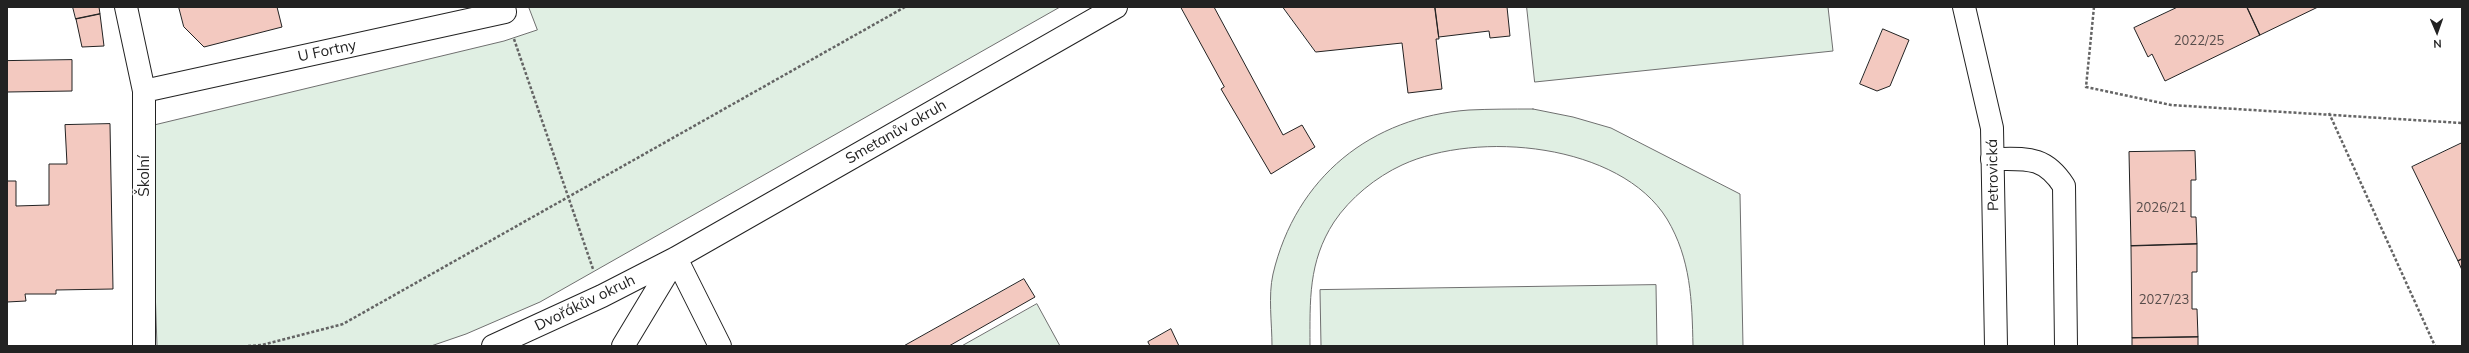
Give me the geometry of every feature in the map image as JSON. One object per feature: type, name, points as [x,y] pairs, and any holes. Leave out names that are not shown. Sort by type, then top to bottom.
[{"type":"street","name":"Školní","points":[[126,7],[144,91],[144,346]]},
{"type":"street","name":"Smetanův okruh","points":[[623,346],[676,258],[1116,7]]},
{"type":"street","name":"Petrovická","points":[[1964,7],[1992,128],[1996,346]]},
{"type":"street","name":"U Fortny","points":[[144,91],[504,9]]},
{"type":"street","points":[[1992,159],[2024,159],[2042,162],[2056,173],[2064,186],[2066,346]]},
{"type":"street","name":"Dvořákův okruh","points":[[493,346],[602,296],[676,258]]},
{"type":"street","points":[[676,258],[720,346]]},
{"type":"path","points":[[248,346],[262,345],[342,324],[905,7]]},
{"type":"path","points":[[2094,7],[2086,87],[2171,105],[2330,113],[2462,123]]},
{"type":"path","points":[[504,9],[602,296]]},
{"type":"path","points":[[2330,113],[2435,346]]},
{"type":"green space","points":[[529,7],[1060,7],[540,302],[466,334],[431,346],[157,346],[150,140],[154,125],[504,41],[537,30]]},
{"type":"green space","points":[[1527,7],[1828,7],[1833,51],[1535,82]]},
{"type":"green space","points":[[1533,109],[1573,117],[1611,128],[1740,194],[1743,346],[1693,346],[1691,297],[1686,265],[1681,249],[1667,219],[1645,193],[1616,174],[1582,159],[1545,150],[1506,147],[1468,148],[1433,154],[1392,170],[1364,189],[1340,213],[1319,252],[1312,282],[1310,346],[1272,346],[1270,300],[1272,282],[1284,239],[1300,208],[1319,181],[1343,158],[1370,139],[1400,125],[1433,115],[1469,110]]},
{"type":"green space","points":[[1656,285],[1657,346],[1321,346],[1320,290]]},
{"type":"green space","points":[[1037,304],[1060,346],[962,346]]},
{"type":"building","points":[[73,7],[99,7],[100,14],[76,19]]},
{"type":"building","points":[[179,7],[277,7],[282,27],[204,47],[184,27]]},
{"type":"building","points":[[1181,7],[1214,7],[1283,135],[1302,125],[1315,147],[1271,174],[1221,89],[1224,87]]},
{"type":"building","points":[[1283,7],[1435,7],[1439,39],[1436,39],[1442,89],[1408,93],[1402,43],[1316,52]]},
{"type":"building","points":[[1435,7],[1507,7],[1510,36],[1490,38],[1489,31],[1439,37]]},
{"type":"building","points":[[2178,7],[2247,7],[2260,35],[2165,81],[2152,54],[2148,57],[2134,28]]},
{"type":"building","points":[[2247,7],[2318,7],[2260,35]]},
{"type":"building","points":[[100,14],[104,46],[82,47],[76,19]]},
{"type":"building","points":[[1883,29],[1909,40],[1890,86],[1877,91],[1860,84]]},
{"type":"building","points":[[72,60],[72,91],[7,92],[7,61]]},
{"type":"building","points":[[110,124],[113,289],[56,290],[56,294],[25,294],[26,301],[7,302],[7,181],[16,181],[16,206],[49,205],[49,164],[67,164],[65,125]]},
{"type":"building","points":[[2462,143],[2462,259],[2458,261],[2412,167]]},
{"type":"building","points":[[2195,151],[2196,180],[2191,180],[2191,217],[2196,217],[2197,244],[2131,246],[2129,152]]},
{"type":"building","points":[[2197,244],[2197,272],[2192,272],[2192,309],[2197,309],[2198,337],[2132,338],[2131,246]]},
{"type":"building","points":[[2462,259],[2462,270],[2458,261]]},
{"type":"building","points":[[1024,279],[1035,297],[949,346],[904,346]]},
{"type":"building","points":[[1171,329],[1179,346],[1150,346],[1148,342]]},
{"type":"building","points":[[2198,337],[2198,346],[2132,346],[2132,338]]}]
